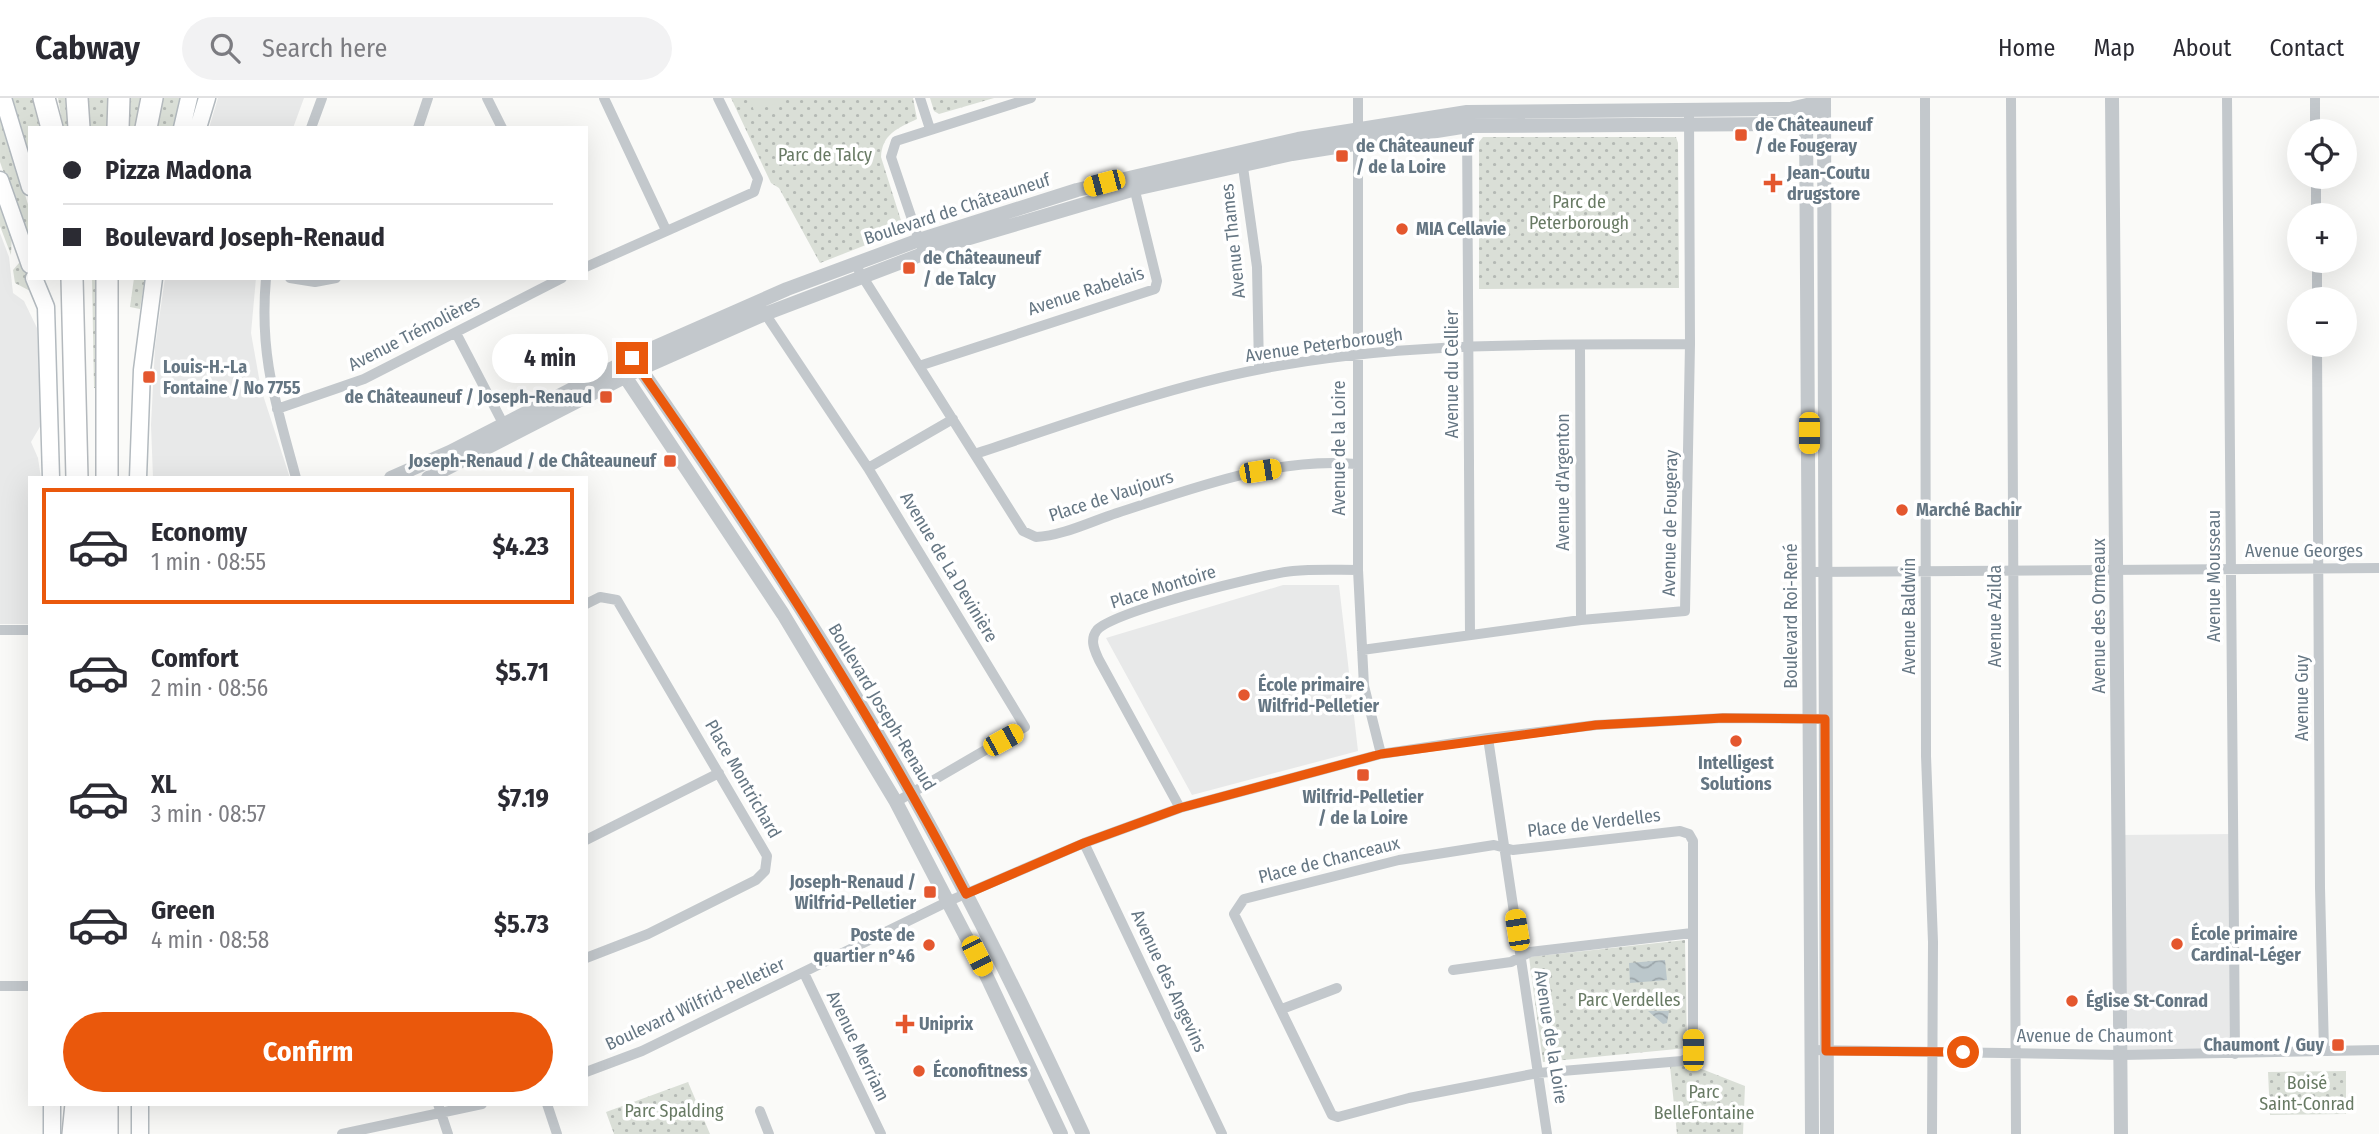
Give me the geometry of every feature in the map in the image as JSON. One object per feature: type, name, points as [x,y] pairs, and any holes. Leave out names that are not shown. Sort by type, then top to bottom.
[{"type":"highway","points":[[77,98],[79,126]]},
{"type":"highway","points":[[118,126],[119,98]]},
{"type":"highway","points":[[146,126],[152,98]]},
{"type":"highway","points":[[47,100],[53,126]]},
{"type":"highway","points":[[72,280],[77,476]]},
{"type":"highway","points":[[86,280],[89,476]]},
{"type":"highway","points":[[107,280],[107,476]]},
{"type":"highway","points":[[107,378],[122,280]]},
{"type":"highway","points":[[73,1134],[78,1106]]},
{"type":"highway","points":[[78,1106],[81,1134]]},
{"type":"highway","points":[[91,1134],[104,1119]]},
{"type":"main road","points":[[3,98],[28,180]]},
{"type":"main road","points":[[182,126],[189,98]]},
{"type":"main road","points":[[199,126],[207,98]]},
{"type":"main road","points":[[0,180],[28,259]]},
{"type":"main road","points":[[35,280],[46,307]]},
{"type":"main road","points":[[46,280],[51,476]]},
{"type":"main road","points":[[138,476],[140,390],[154,280]]},
{"type":"main road","points":[[52,1106],[52,1134]]},
{"type":"main road","points":[[140,1106],[140,1134]]},
{"type":"street","points":[[312,126],[322,98]]},
{"type":"street","points":[[419,126],[428,98]]},
{"type":"street","points":[[487,98],[501,126]]},
{"type":"street","points":[[604,98],[666,230]]},
{"type":"street","points":[[588,266],[754,192],[758,182],[718,98]]},
{"type":"street","points":[[920,98],[930,129]]},
{"type":"street","points":[[922,246],[891,151],[897,140],[1031,98]]},
{"type":"street","name":"Avenue de la Loire","points":[[1358,98],[1357,570],[1364,686],[1381,754]]},
{"type":"street","name":"Avenue Baldwin","points":[[1925,98],[1926,756],[1933,942],[1932,1134]]},
{"type":"street","name":"Avenue Azilda","points":[[2011,98],[2016,1134]]},
{"type":"street","name":"Avenue des Ormeaux","points":[[2112,98],[2121,1134]]},
{"type":"street","name":"Avenue Mousseau","points":[[2227,98],[2235,1054]]},
{"type":"street","points":[[2315,98],[2315,119]]},
{"type":"street","name":"Boulevard de Châteauneuf","points":[[431,476],[507,430],[636,363],[858,269],[1037,202],[1133,183],[1241,157],[1358,135],[1467,119],[1689,117],[1806,107],[1827,99]]},
{"type":"street","name":"Boulevard Roi-René","points":[[1818,719],[1826,572],[1827,99]]},
{"type":"street","name":"Boulevard Roi-René","points":[[1806,107],[1810,572],[1818,719],[1819,1050],[1812,1134]]},
{"type":"street","name":"Avenue de Fougeray","points":[[1362,650],[1581,620],[1685,611],[1690,344],[1689,117]]},
{"type":"street","name":"Avenue du Cellier","points":[[1467,119],[1470,635]]},
{"type":"street","name":"Avenue Thames","points":[[1241,157],[1257,267],[1259,369]]},
{"type":"street","name":"Avenue Rabelais","points":[[919,366],[996,338],[1156,289],[1157,281],[1133,183]]},
{"type":"street","name":"Place de Vaujours","points":[[858,269],[1023,531],[1036,537],[1260,471],[1322,461],[1356,464]]},
{"type":"street","points":[[266,280],[264,340],[277,409],[295,476]]},
{"type":"street","points":[[302,280],[326,280]]},
{"type":"street","name":"Avenue Trémolières","points":[[277,409],[364,379],[558,280]]},
{"type":"street","name":"Avenue de La Devinière","points":[[761,308],[868,468],[1026,727],[896,802]]},
{"type":"street","points":[[456,333],[507,430]]},
{"type":"street","name":"Avenue Peterborough","points":[[975,454],[1144,398],[1259,369],[1357,354],[1469,346],[1690,344]]},
{"type":"street","name":"Avenue d'Argenton","points":[[1580,345],[1581,620]]},
{"type":"street","name":"Avenue Guy","points":[[2317,357],[2324,1051]]},
{"type":"street","name":"Boulevard Joseph-Renaud","points":[[636,363],[796,603],[911,791],[966,894],[1083,1134]]},
{"type":"street","points":[[621,371],[783,614],[896,802],[987,977],[1061,1134]]},
{"type":"street","points":[[868,468],[953,419]]},
{"type":"street","name":"Boulevard de Châteauneuf","points":[[396,476],[507,430]]},
{"type":"street","name":"Avenue Georges","points":[[1810,572],[2379,568]]},
{"type":"street","name":"Place Montoire","points":[[1180,808],[1099,660],[1093,644],[1096,632],[1109,622],[1132,613],[1221,587],[1291,571],[1357,570]]},
{"type":"street","name":"Place Montrichard","points":[[588,603],[600,597],[612,596],[617,600],[767,856],[765,871],[756,880],[648,934],[588,957]]},
{"type":"street","points":[[0,630],[28,630]]},
{"type":"street","name":"Boulevard Wilfrid-Pelletier","points":[[588,1071],[642,1051],[949,901],[1084,843],[1180,808],[1381,754],[1488,738],[1596,725],[1723,718],[1818,719]]},
{"type":"street","name":"Avenue de la Loire","points":[[1488,738],[1547,1134]]},
{"type":"street","points":[[588,839],[719,773]]},
{"type":"street","name":"Place de Verdelles","points":[[1504,848],[1513,850],[1680,831],[1689,834],[1693,841],[1693,1050],[1690,1057],[1682,1061],[1538,1073]]},
{"type":"street","name":"Avenue des Angevins","points":[[1084,843],[1222,1134]]},
{"type":"street","name":"Place de Chanceaux","points":[[1504,848],[1494,845],[1398,860],[1244,899],[1234,914],[1327,1109],[1338,1117],[1409,1098],[1538,1073]]},
{"type":"street","points":[[1453,970],[1511,962],[1530,952],[1692,933]]},
{"type":"street","points":[[987,977],[1003,969]]},
{"type":"street","name":"Avenue Merriam","points":[[804,973],[881,1134]]},
{"type":"street","points":[[0,986],[28,986]]},
{"type":"street","points":[[1282,1010],[1337,988]]},
{"type":"street","name":"Boulevard Roi-René","points":[[1819,1050],[1827,1134]]},
{"type":"street","name":"Avenue de Chaumont","points":[[1819,1050],[2121,1055],[2379,1051]]},
{"type":"street","points":[[1031,1070],[1049,1060]]},
{"type":"street","points":[[342,1134],[440,1109],[465,1106]]},
{"type":"street","points":[[548,1106],[557,1134]]},
{"type":"street","points":[[440,1109],[448,1134]]},
{"type":"street","points":[[760,1111],[769,1134]]},
{"type":"shaded area","points":[[218,98],[304,98],[294,126],[210,126]]},
{"type":"shaded area","points":[[0,233],[9,257],[13,293],[24,301],[37,328],[41,425],[31,442],[38,458],[41,476],[28,476],[28,624],[0,624]]},
{"type":"shaded area","points":[[165,280],[256,280],[251,333],[261,389],[289,476],[153,476],[151,425],[155,347]]},
{"type":"shaded area","name":"École primaire Wilfrid-Pelletier","points":[[1283,585],[1339,585],[1358,751],[1192,795],[1106,638]]},
{"type":"shaded area","name":"École primaire Cardinal-Léger","points":[[2233,834],[2233,1054],[2124,1053],[2120,835]]},
{"type":"green space","points":[[9,98],[36,98],[43,126],[28,126],[28,160]]},
{"type":"green space","points":[[58,98],[70,98],[72,126],[63,126]]},
{"type":"green space","points":[[84,98],[113,98],[110,126],[86,126]]},
{"type":"green space","points":[[127,98],[140,98],[136,126],[125,126]]},
{"type":"green space","points":[[163,98],[184,98],[177,126],[157,126]]},
{"type":"green space","name":"Parc de Talcy","points":[[731,98],[913,98],[917,119],[888,137],[881,157],[904,230],[820,263],[779,188],[771,183]]},
{"type":"green space","points":[[750,98],[792,98],[754,111]]},
{"type":"green space","points":[[930,98],[994,98],[939,114],[934,111]]},
{"type":"green space","points":[[0,113],[28,204],[28,241],[0,162]]},
{"type":"green space","name":"Parc de Peterborough","points":[[1483,137],[1676,137],[1679,288],[1479,289],[1479,142]]},
{"type":"green space","points":[[0,198],[12,232],[11,255],[0,226]]},
{"type":"green space","points":[[19,263],[23,264],[32,292],[15,283],[13,270]]},
{"type":"green space","points":[[92,280],[99,280],[96,388]]},
{"type":"green space","points":[[134,280],[145,280],[140,309],[130,307]]},
{"type":"green space","name":"Parc Verdelles","points":[[1685,940],[1687,1048],[1543,1062],[1529,957]]},
{"type":"green space","name":"Parc BelleFontaine","points":[[1689,1064],[1745,1086],[1743,1134],[1677,1134],[1670,1066]]},
{"type":"green space","name":"Boisé Saint-Conrad","points":[[2346,1071],[2346,1114],[2270,1115],[2268,1072]]},
{"type":"green space","name":"Parc Spalding","points":[[688,1082],[710,1134],[614,1134],[606,1112]]},
{"type":"water","points":[[1665,960],[1667,980],[1630,983],[1629,963]]},
{"type":"water","points":[[1648,1011],[1669,1011],[1667,1023],[1663,1024]]},
{"type":"place","name":"de Châteauneuf / de Fougeray","points":[[1741,135]]},
{"type":"place","name":"de Châteauneuf / de la Loire","points":[[1342,156]]},
{"type":"place","name":"Jean-Coutu drugstore","points":[[1773,183]]},
{"type":"place","name":"MIA Cellavie","points":[[1402,229]]},
{"type":"place","name":"de Châteauneuf / de Talcy","points":[[909,268]]},
{"type":"place","name":"Louis-H.-La Fontaine / No 7755","points":[[149,377]]},
{"type":"place","name":"de Châteauneuf / Joseph-Renaud","points":[[606,397]]},
{"type":"place","name":"Joseph-Renaud / de Châteauneuf","points":[[670,461]]},
{"type":"place","name":"Marché Bachir","points":[[1902,510]]},
{"type":"place","name":"École primaire Wilfrid-Pelletier","points":[[1244,695]]},
{"type":"place","name":"Intelligest Solutions","points":[[1736,741]]},
{"type":"place","name":"Wilfrid-Pelletier / de la Loire","points":[[1363,775]]},
{"type":"place","name":"Joseph-Renaud / Wilfrid-Pelletier","points":[[930,892]]},
{"type":"place","name":"École primaire Cardinal-Léger","points":[[2177,944]]},
{"type":"place","name":"Poste de quartier n°46","points":[[929,945]]},
{"type":"place","name":"Église St-Conrad","points":[[2072,1001]]},
{"type":"place","name":"Uniprix","points":[[905,1024]]},
{"type":"place","name":"Chaumont / Guy","points":[[2338,1045]]},
{"type":"place","name":"Éconofitness","points":[[919,1071]]},
{"type":"route","points":[[632,358],[796,603],[911,791],[966,894],[1084,843],[1180,808],[1381,754],[1596,725],[1723,718],[1825,719],[1826,1051],[1963,1052]]}]
